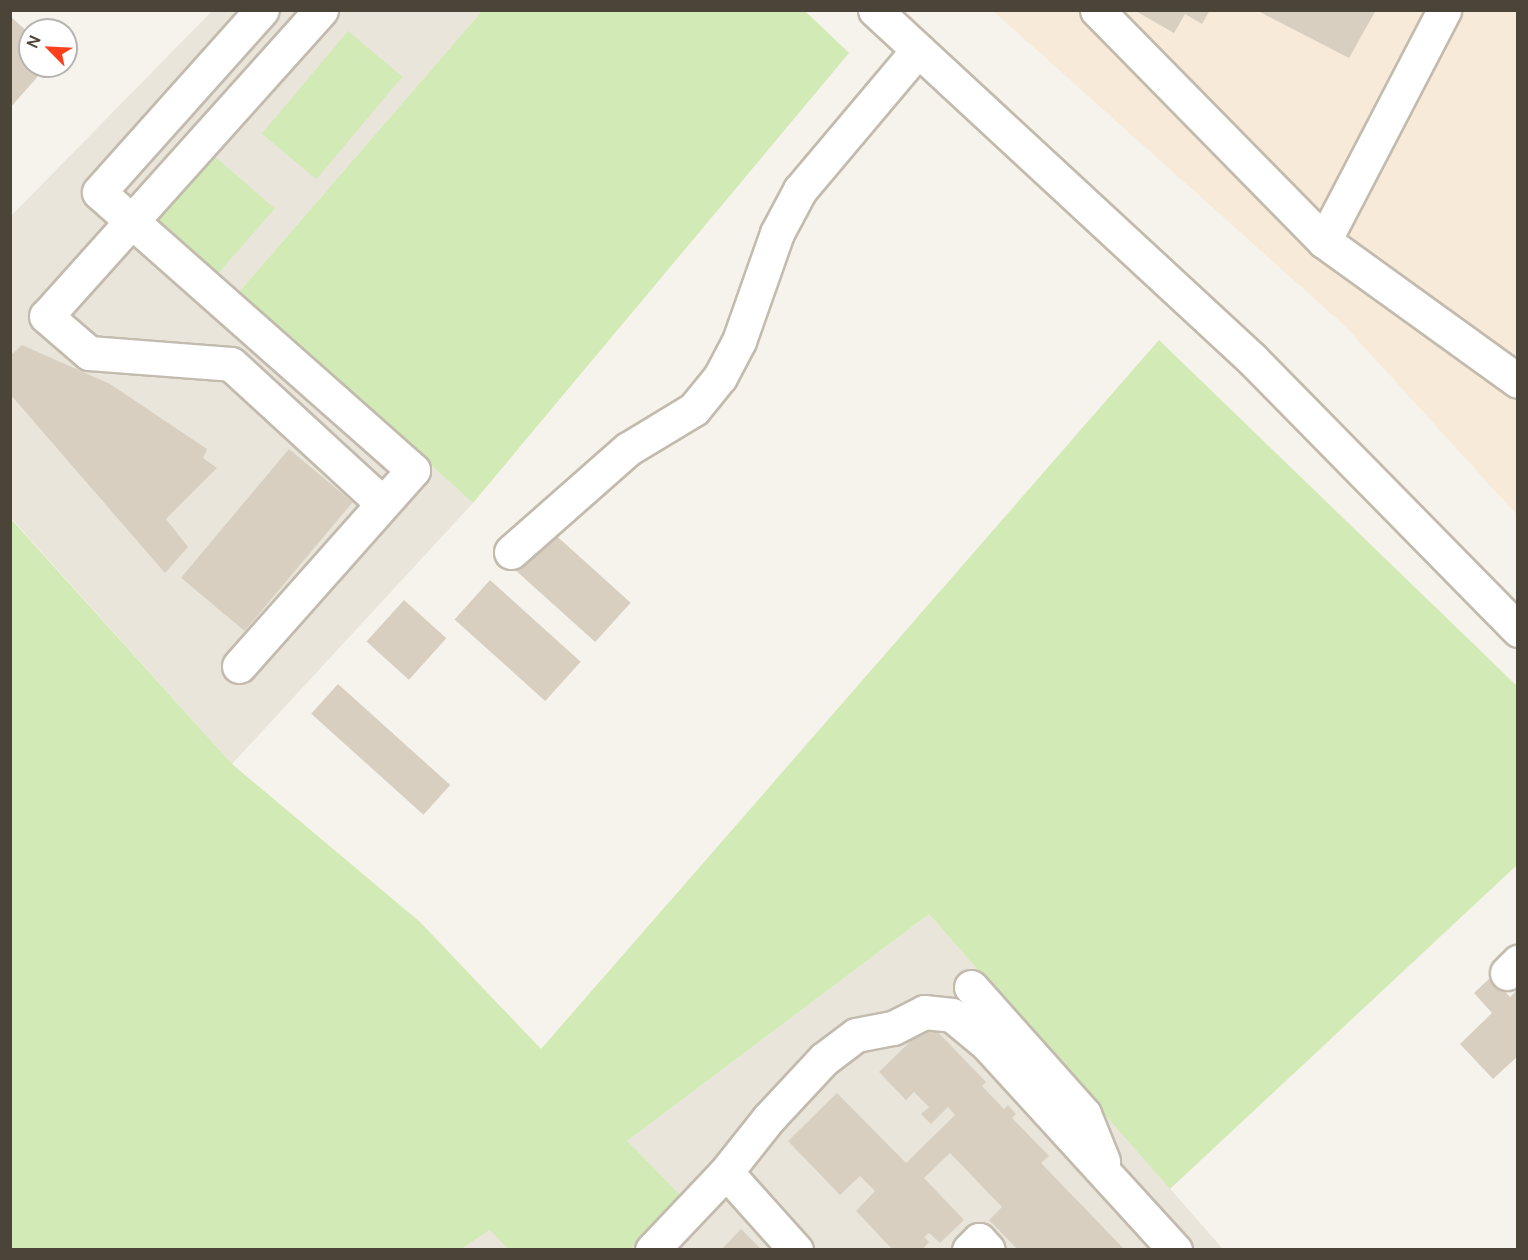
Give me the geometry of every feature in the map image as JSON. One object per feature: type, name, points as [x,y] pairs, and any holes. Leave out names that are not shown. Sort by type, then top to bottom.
[{"type":"street","points":[[239,666],[412,470],[99,192],[262,10]]},
{"type":"street","points":[[321,10],[46,316],[88,354],[231,364],[382,503]]},
{"type":"street","points":[[875,10],[1252,358],[1518,630]]},
{"type":"street","points":[[1097,10],[1324,241],[1518,381]]},
{"type":"street","points":[[1324,241],[1444,10]]},
{"type":"street","points":[[510,552],[628,450],[694,409],[720,377],[739,341],[777,233],[800,190],[918,50]]},
{"type":"street","points":[[971,987],[1084,1114],[1110,1179]]},
{"type":"street","points":[[652,1250],[726,1172],[768,1119],[824,1059],[856,1035],[893,1028],[924,1012],[952,1015],[987,1044],[1175,1250]]},
{"type":"street","points":[[726,1172],[796,1250]]},
{"type":"street","points":[[969,1250],[979,1240],[988,1250]]},
{"type":"shaded area","points":[[212,11],[482,11],[239,292],[473,503],[232,764],[11,518],[10,217]]},
{"type":"shaded area","points":[[993,11],[1517,11],[1517,515],[1345,326]]},
{"type":"shaded area","points":[[929,914],[1223,1249],[460,1250],[627,1141]]},
{"type":"green space","points":[[482,11],[805,11],[849,53],[473,503],[239,292]]},
{"type":"green space","points":[[348,31],[402,77],[316,179],[262,134]]},
{"type":"green space","points":[[212,154],[275,208],[215,277],[152,223]]},
{"type":"green space","points":[[1159,340],[1517,686],[1517,865],[1170,1189],[929,914],[627,1141],[683,1198],[630,1249],[508,1249],[490,1230],[460,1250],[11,1249],[10,518],[232,764],[420,922],[541,1049]]},
{"type":"building","points":[[1134,10],[1210,10],[1202,24],[1185,14],[1174,33]]},
{"type":"building","points":[[1256,10],[1376,10],[1349,58]]},
{"type":"building","points":[[10,16],[18,23],[18,78],[36,78],[10,108]]},
{"type":"building","points":[[22,345],[110,384],[207,449],[203,458],[217,468],[166,519],[188,547],[165,573],[10,394],[10,356]]},
{"type":"building","points":[[289,449],[353,502],[245,631],[181,578]]},
{"type":"building","points":[[540,521],[631,603],[595,642],[505,560]]},
{"type":"building","points":[[490,580],[581,662],[545,701],[455,619]]},
{"type":"building","points":[[404,600],[446,638],[409,680],[367,642]]},
{"type":"building","points":[[338,684],[450,785],[423,815],[311,714]]},
{"type":"building","points":[[1491,977],[1510,997],[1518,989],[1518,1056],[1493,1079],[1460,1044],[1492,1013],[1474,993]]},
{"type":"building","points":[[929,1023],[986,1082],[982,1086],[1004,1109],[1008,1105],[1016,1114],[1012,1118],[1049,1156],[1041,1163],[1125,1250],[1018,1250],[989,1220],[1002,1207],[950,1153],[924,1178],[964,1220],[940,1243],[929,1233],[924,1237],[929,1242],[922,1250],[893,1250],[856,1211],[875,1191],[860,1176],[840,1195],[788,1141],[837,1093],[906,1163],[955,1115],[948,1107],[931,1124],[921,1114],[929,1107],[914,1092],[906,1100],[879,1072]]},
{"type":"building","points":[[741,1229],[762,1250],[721,1250]]}]
